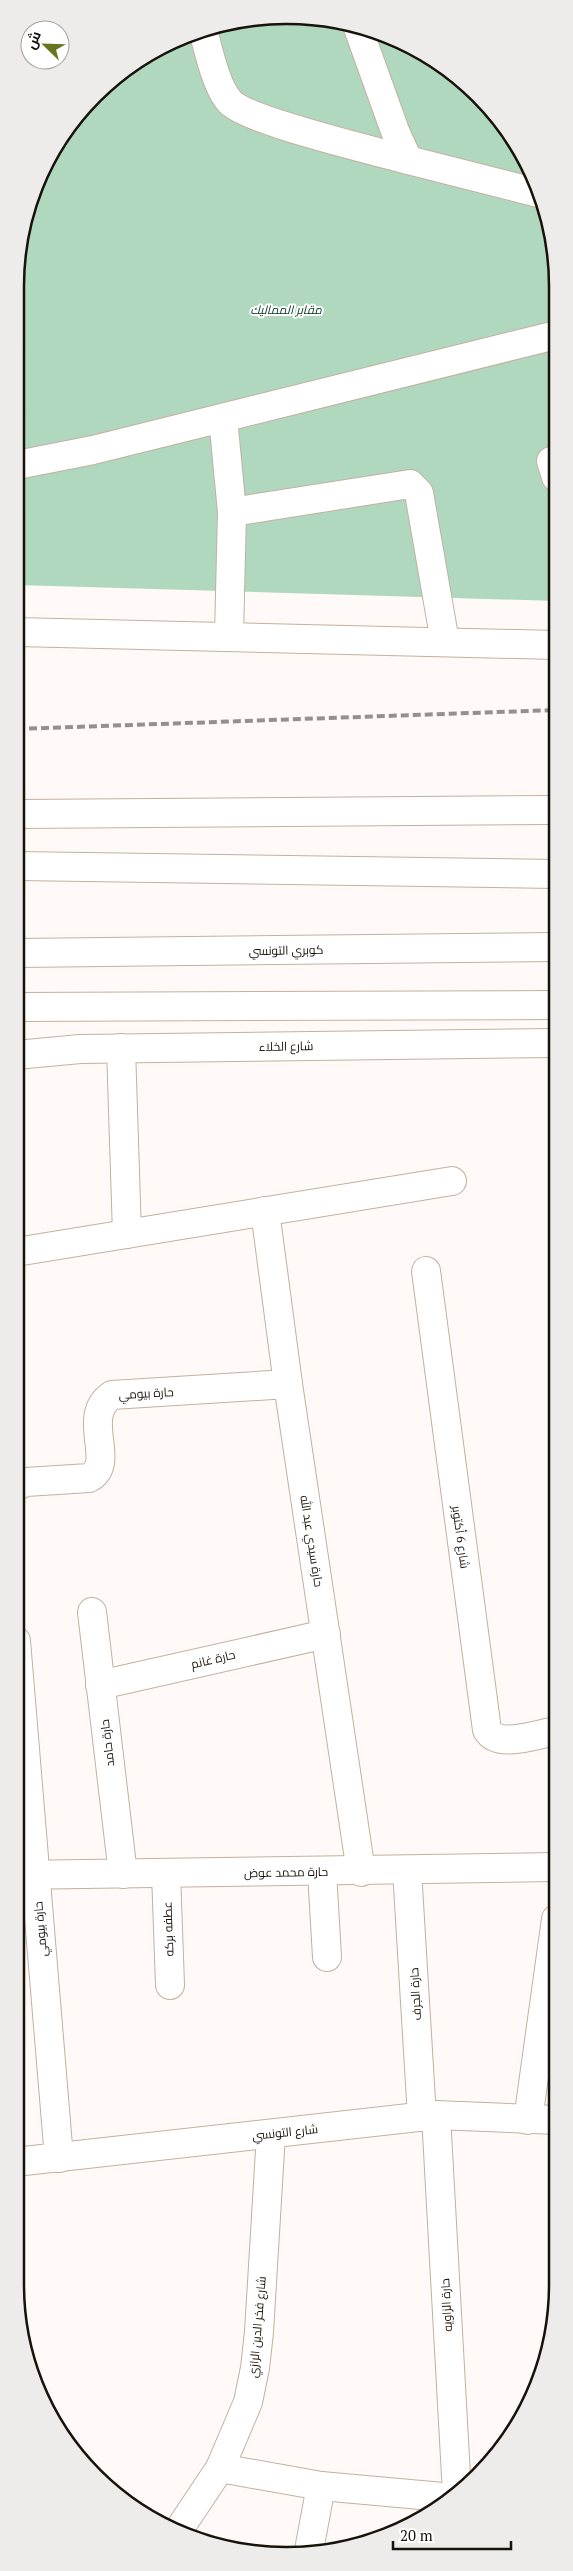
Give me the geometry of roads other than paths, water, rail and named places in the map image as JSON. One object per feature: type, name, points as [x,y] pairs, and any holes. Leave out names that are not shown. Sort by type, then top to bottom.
[{"type":"main road","points":[[360,35],[395,131],[408,160]]},
{"type":"main road","points":[[205,37],[222,89],[229,102],[238,109],[289,127],[531,191]]},
{"type":"main road","points":[[24,465],[93,450],[549,337]]},
{"type":"main road","points":[[224,418],[232,512],[229,635]]},
{"type":"main road","points":[[232,512],[410,484],[415,487],[419,493],[445,642]]},
{"type":"main road","points":[[24,632],[229,635],[549,645]]},
{"type":"main road","points":[[24,814],[549,810]]},
{"type":"main road","points":[[24,866],[549,874]]},
{"type":"main road","name":"كوبري التونسي","points":[[24,953],[549,947]]},
{"type":"main road","points":[[24,1007],[549,1005]]},
{"type":"main road","name":"شارع الخلاء","points":[[24,1054],[80,1049],[121,1048],[549,1043]]},
{"type":"main road","points":[[121,1048],[127,1234]]},
{"type":"main road","points":[[24,1251],[452,1181]]},
{"type":"main road","name":"حارة سيدي عبد الله","points":[[265,1211],[288,1384],[362,1872]]},
{"type":"main road","name":"شارع 6 أكتوبر","points":[[426,1271],[487,1730],[490,1736],[502,1740],[549,1732]]},
{"type":"main road","name":"حارة بيومي","points":[[24,1483],[89,1478],[97,1472],[100,1458],[97,1417],[104,1400],[112,1395],[288,1384]]},
{"type":"main road","name":"حارة حامد","points":[[92,1612],[123,1874]]},
{"type":"main road","name":"حارة غانم","points":[[100,1685],[326,1634]]},
{"type":"main road","name":"حارة بيومي","points":[[24,1849],[25,1875],[58,2158]]},
{"type":"main road","name":"حارة محمد عوض","points":[[25,1875],[362,1872],[549,1867]]},
{"type":"main road","name":"حارة الجرف","points":[[408,1870],[429,2116]]},
{"type":"main road","points":[[322,1872],[327,1957]]},
{"type":"main road","name":"عطفه بركه","points":[[166,1873],[170,1985]]},
{"type":"main road","points":[[528,2120],[549,1969]]},
{"type":"main road","name":"شارع التونسي","points":[[24,2161],[429,2116],[549,2120]]},
{"type":"main road","name":"حارة الزاويه","points":[[429,2116],[456,2485]]},
{"type":"main road","name":"شارع فخر الدين الرازي","points":[[182,2525],[220,2468],[248,2402],[255,2368],[271,2134]]},
{"type":"main road","points":[[220,2468],[321,2486],[441,2497]]},
{"type":"main road","points":[[309,2546],[321,2486]]},
{"type":"railway","points":[[24,729],[549,710]]},
{"type":"park label","name":"مقابر المماليك","points":[[286,309]]}]
